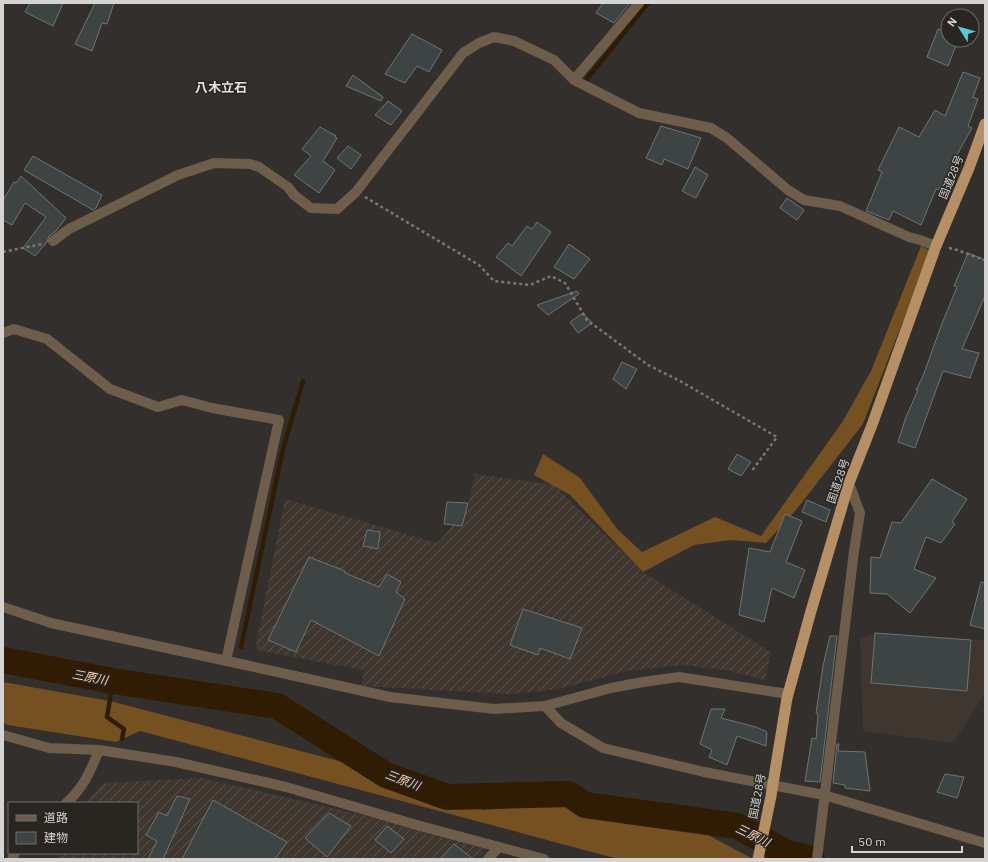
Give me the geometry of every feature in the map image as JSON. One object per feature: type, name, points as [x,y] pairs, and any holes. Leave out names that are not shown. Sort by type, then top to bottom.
[{"type":"highway","name":"国道28号","points":[[758,859],[771,796],[788,694],[849,484],[872,425],[936,246],[969,168],[985,124]]},
{"type":"street","points":[[574,80],[639,3]]},
{"type":"street","points":[[53,241],[69,229],[178,175],[214,163],[250,164],[260,167],[288,187],[294,195],[311,208],[337,209],[356,192],[463,53],[479,43],[494,37],[514,41],[554,60],[574,80],[639,113],[711,128],[727,138],[788,190],[804,200],[840,206],[909,237],[936,246]]},
{"type":"street","points":[[3,333],[14,329],[47,339],[110,389],[158,407],[182,400],[212,408],[279,420],[226,661]]},
{"type":"street","points":[[817,859],[853,559],[860,513],[849,484]]},
{"type":"street","points":[[3,606],[51,623],[390,697],[494,709],[545,706],[611,688],[679,677],[788,694]]},
{"type":"street","points":[[545,706],[561,723],[603,748],[704,772],[773,784],[824,795],[985,843]]},
{"type":"street","points":[[3,735],[49,748],[99,750],[176,762],[286,786],[544,859]]},
{"type":"street","points":[[68,802],[72,799],[88,777],[99,750]]},
{"type":"street","points":[[488,859],[499,847]]},
{"type":"path","points":[[356,192],[479,265],[494,281],[530,285],[550,276],[565,283],[587,320],[648,365],[777,436],[751,472]]},
{"type":"path","points":[[3,252],[53,241]]},
{"type":"path","points":[[936,246],[957,250],[985,260]]},
{"type":"shaded area","points":[[921,246],[930,251],[863,424],[796,510],[766,543],[731,540],[694,545],[643,572],[570,495],[534,475],[543,454],[580,478],[618,530],[642,552],[715,517],[761,536],[843,421],[871,371]]},
{"type":"shaded area","points":[[475,474],[554,485],[643,572],[771,652],[765,680],[725,670],[682,665],[627,671],[566,687],[508,694],[361,686],[364,670],[255,650],[285,499],[437,543],[466,512]]},
{"type":"shaded area","points":[[875,633],[985,640],[985,694],[953,743],[863,731],[860,639]]},
{"type":"shaded area","points":[[3,682],[110,701],[358,766],[380,778],[441,800],[484,810],[567,803],[579,809],[598,811],[625,810],[708,835],[753,859],[618,859],[140,731],[116,742],[8,725],[3,723]]},
{"type":"shaded area","points":[[202,778],[488,844],[478,859],[60,859],[58,854],[138,854],[138,802],[86,802],[103,783]]},
{"type":"building","points":[[30,3],[63,3],[53,26],[25,12]]},
{"type":"building","points":[[95,3],[114,3],[107,24],[102,23],[92,51],[75,44]]},
{"type":"building","points":[[603,3],[630,3],[614,23],[596,13]]},
{"type":"building","points":[[938,29],[940,30],[940,48],[955,48],[948,66],[927,57]]},
{"type":"building","points":[[412,34],[442,50],[429,72],[417,66],[405,83],[385,74]]},
{"type":"building","points":[[963,72],[980,78],[973,97],[978,99],[968,126],[972,128],[954,160],[956,161],[938,190],[936,189],[921,225],[893,211],[889,220],[866,211],[882,172],[878,170],[899,127],[919,137],[935,110],[945,116]]},
{"type":"building","points":[[353,75],[383,97],[381,101],[346,86]]},
{"type":"building","points":[[388,101],[402,111],[391,125],[375,115]]},
{"type":"building","points":[[661,126],[701,138],[688,169],[664,159],[662,165],[646,158]]},
{"type":"building","points":[[320,127],[337,138],[323,161],[335,170],[319,193],[294,175],[311,156],[302,149]]},
{"type":"building","points":[[348,146],[361,155],[351,169],[337,158]]},
{"type":"building","points":[[33,156],[102,195],[96,208],[93,210],[24,170]]},
{"type":"building","points":[[695,167],[708,175],[696,198],[682,191]]},
{"type":"building","points":[[21,176],[66,218],[56,231],[49,236],[47,242],[35,256],[23,248],[46,217],[25,203],[12,225],[3,220],[3,200],[14,182],[16,183]]},
{"type":"building","points":[[787,198],[804,210],[797,220],[780,208]]},
{"type":"building","points":[[537,222],[551,232],[521,276],[496,257],[508,243],[512,246],[527,226],[532,229]]},
{"type":"building","points":[[569,244],[590,259],[574,279],[554,267]]},
{"type":"building","points":[[968,253],[985,260],[985,296],[962,349],[979,353],[970,378],[943,371],[915,448],[898,442],[906,417],[918,390],[916,390],[923,376],[957,287],[954,286]]},
{"type":"building","points":[[577,291],[579,294],[548,315],[537,305]]},
{"type":"building","points":[[583,313],[592,323],[578,333],[570,322]]},
{"type":"building","points":[[622,362],[637,369],[626,389],[613,379]]},
{"type":"building","points":[[737,454],[751,462],[741,476],[728,469]]},
{"type":"building","points":[[932,479],[967,499],[952,522],[955,524],[941,543],[926,537],[914,569],[936,578],[910,613],[887,594],[870,593],[871,557],[880,558],[892,522],[901,523]]},
{"type":"building","points":[[807,500],[830,510],[826,522],[802,512]]},
{"type":"building","points":[[447,502],[468,503],[462,526],[444,524]]},
{"type":"building","points":[[785,514],[802,521],[786,562],[805,570],[794,598],[772,588],[764,622],[739,615],[749,548],[770,552]]},
{"type":"building","points":[[367,530],[380,532],[378,549],[363,546]]},
{"type":"building","points":[[309,557],[345,571],[345,573],[379,587],[387,574],[401,582],[396,592],[405,599],[379,656],[311,620],[296,652],[268,640]]},
{"type":"building","points":[[981,582],[985,583],[985,629],[970,625]]},
{"type":"building","points":[[523,609],[582,628],[570,659],[540,648],[538,655],[510,645]]},
{"type":"building","points":[[875,633],[971,640],[967,691],[871,683]]},
{"type":"building","points":[[830,636],[837,636],[820,782],[805,781],[812,738],[816,739],[818,714],[816,713],[823,666]]},
{"type":"building","points":[[711,709],[725,709],[721,718],[756,727],[767,732],[766,746],[737,736],[727,765],[709,757],[712,750],[700,744]]},
{"type":"building","points":[[837,744],[839,744],[838,751],[865,752],[870,791],[845,788],[845,785],[833,783]]},
{"type":"building","points":[[945,774],[964,777],[957,798],[937,792]]},
{"type":"building","points":[[177,796],[190,799],[163,859],[148,859],[157,841],[146,835],[159,812],[167,816]]},
{"type":"building","points":[[213,800],[287,842],[275,859],[182,859]]},
{"type":"building","points":[[329,813],[351,826],[327,857],[305,838]]},
{"type":"building","points":[[387,826],[404,839],[391,853],[375,840]]},
{"type":"building","points":[[454,844],[473,859],[440,859]]},
{"type":"waterway","points":[[583,84],[648,3]]},
{"type":"waterway","points":[[241,647],[283,449],[303,381]]},
{"type":"waterway","name":"三原川","points":[[3,660],[113,681],[277,706],[386,775],[447,797],[569,794],[585,805],[737,826],[787,853],[812,859]]},
{"type":"waterway","points":[[113,681],[107,717],[124,729],[122,739]]},
{"type":"district","name":"八木立石","points":[[221,87]]}]
